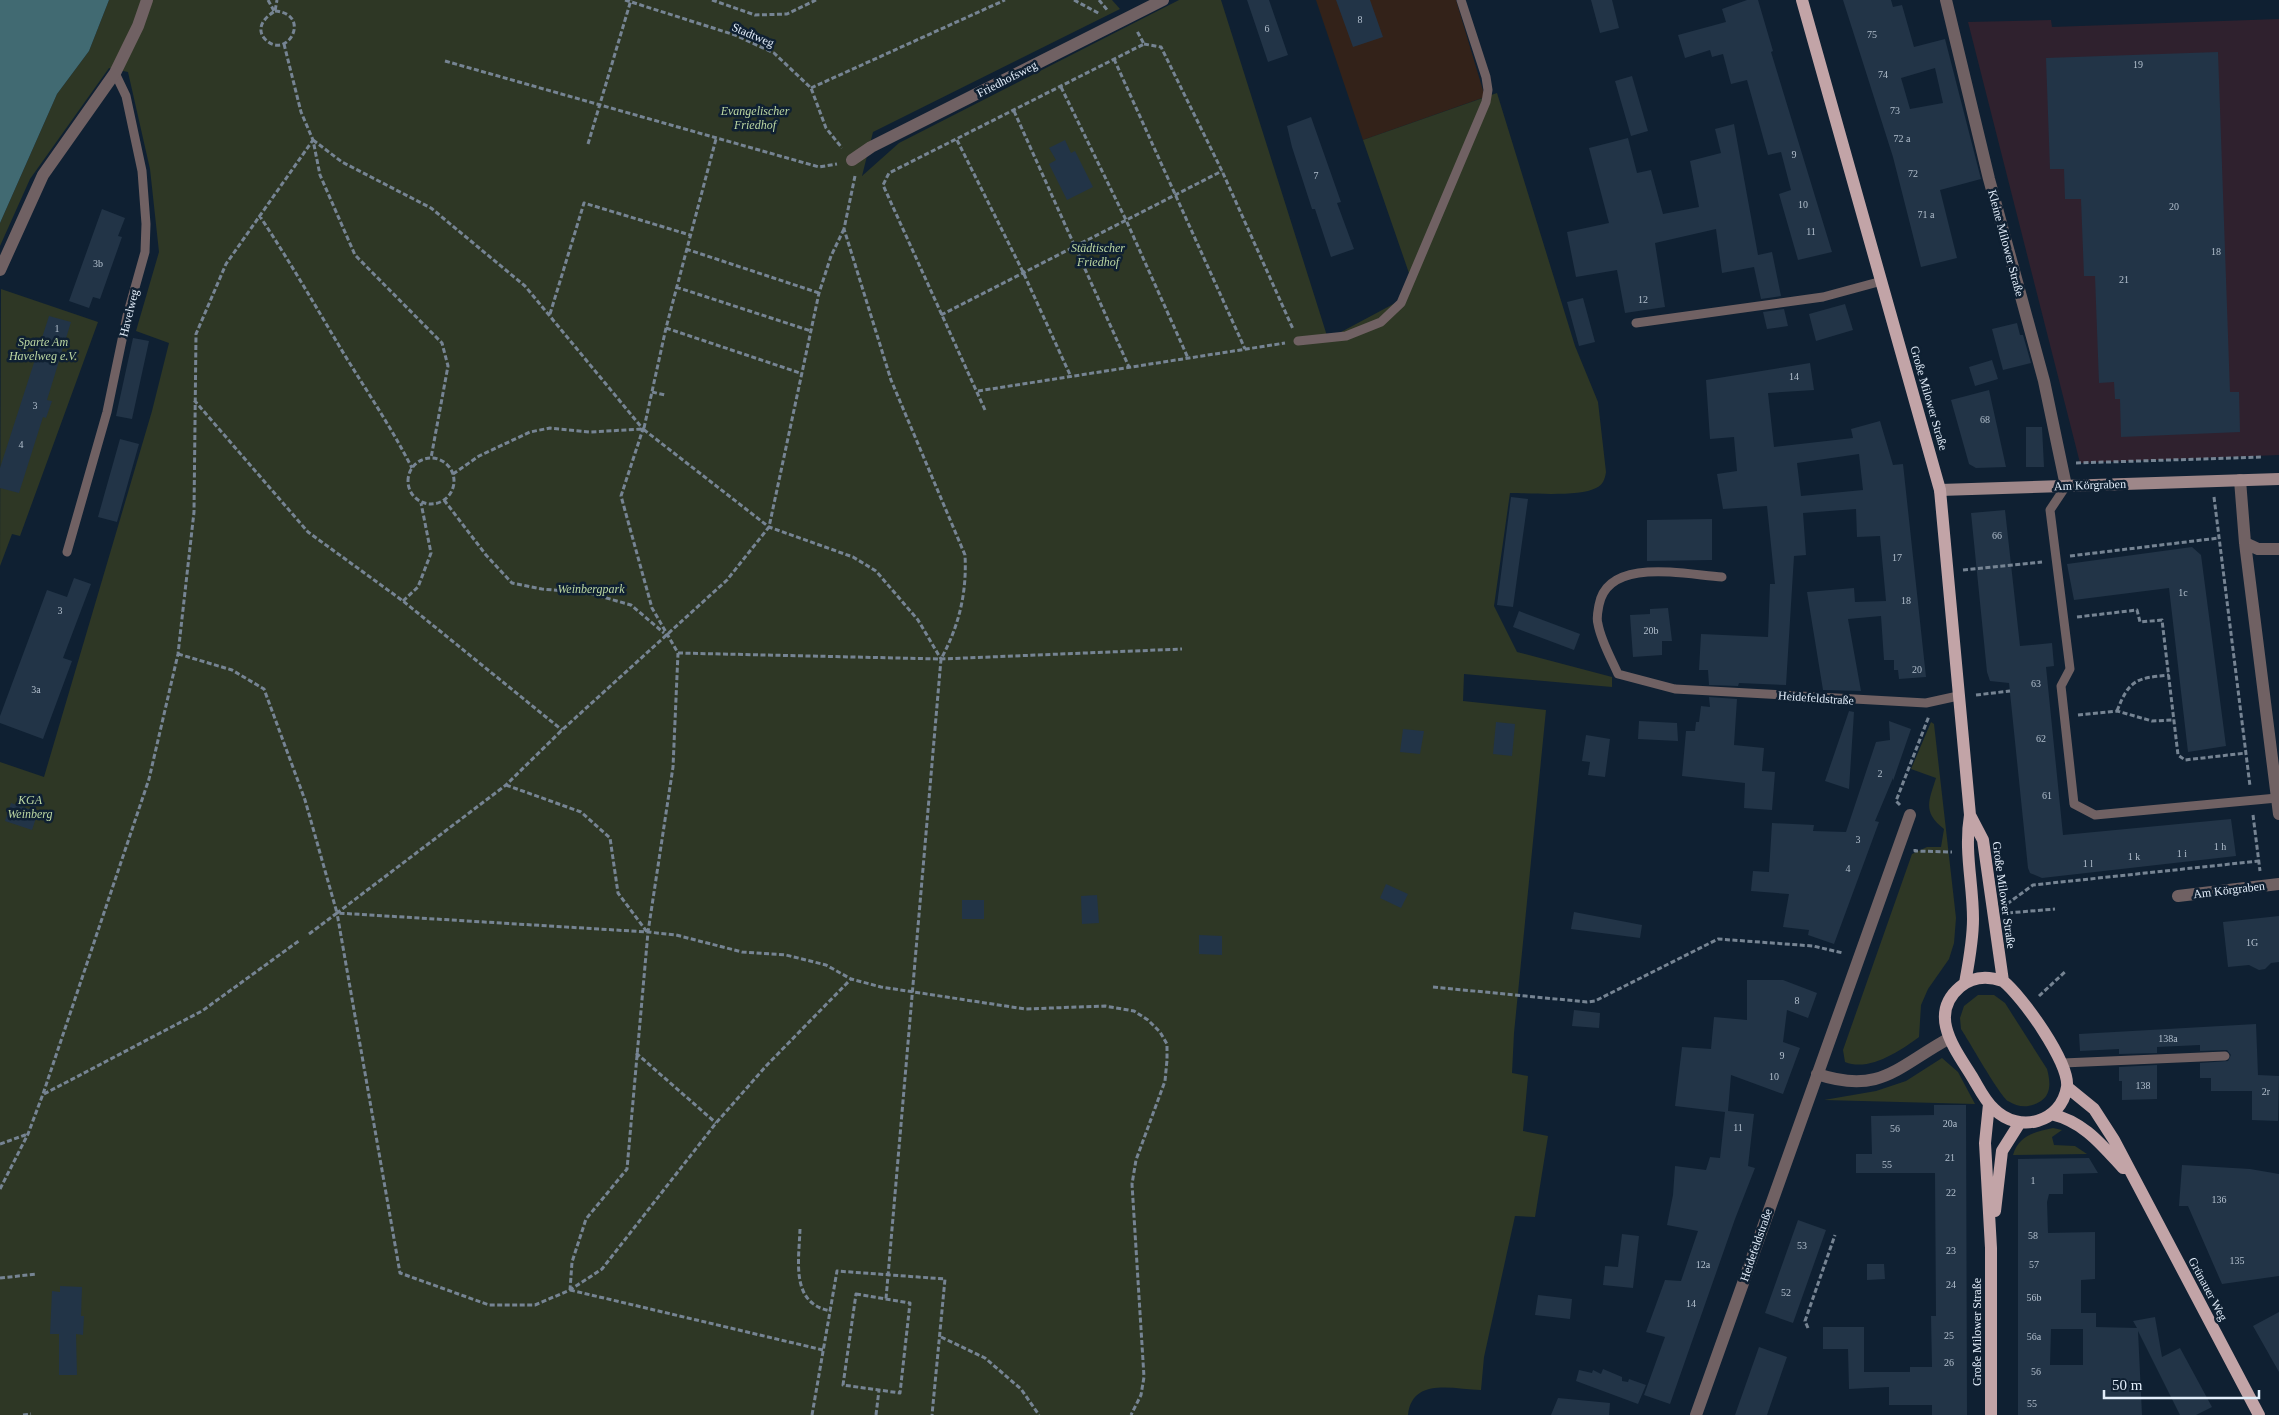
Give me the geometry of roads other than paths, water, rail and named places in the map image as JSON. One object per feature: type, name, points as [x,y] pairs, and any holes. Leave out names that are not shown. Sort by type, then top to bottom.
[{"type":"main road","name":"Große Milower Straße","points":[[1802,0],[1940,490],[1970,816],[1967,852],[1973,917],[1972,948],[1965,983],[1950,998],[1946,1011],[1945,1025],[1948,1039],[1989,1104],[2003,1118],[2018,1124],[2002,1151],[1991,1248]]},
{"type":"main road","name":"Große Milower Straße","points":[[1970,816],[1983,840],[2003,981]]},
{"type":"main road","points":[[1965,983],[1982,978],[2003,981],[2015,990],[2063,1063],[2067,1087],[2061,1102],[2051,1114],[2028,1123],[2018,1124]]},
{"type":"main road","name":"Grünauer Weg","points":[[2067,1087],[2094,1109],[2117,1146],[2259,1415]]},
{"type":"main road","name":"Große Milower Straße","points":[[1989,1104],[1985,1143],[1991,1248],[1991,1415]]},
{"type":"main road","name":"Grünauer Weg","points":[[2051,1114],[2068,1118],[2082,1126],[2132,1177]]},
{"type":"street","points":[[0,270],[43,175],[115,73],[138,26],[147,0]]},
{"type":"street","name":"Friedhofsweg","points":[[852,160],[871,147],[1163,0]]},
{"type":"street","name":"Kleine Milower Straße","points":[[1946,0],[1989,179],[2044,381],[2063,463],[2066,486]]},
{"type":"street","name":"Am Körgraben","points":[[1940,490],[2279,479]]},
{"type":"street","points":[[2240,480],[2245,543],[2279,814]]},
{"type":"street","points":[[2245,543],[2258,549],[2279,549]]},
{"type":"street","name":"Heidefeldstraße","points":[[1696,1415],[1910,815]]},
{"type":"street","name":"Am Körgraben","points":[[2178,896],[2279,884]]},
{"type":"street","points":[[1817,1074],[1836,1081],[1856,1083],[1873,1081],[1893,1073],[1948,1039]]},
{"type":"lane","points":[[1298,341],[1346,336],[1382,322],[1401,303],[1486,102],[1488,90],[1486,77],[1460,0]]},
{"type":"lane","name":"Havelweg","points":[[67,552],[107,412],[127,316],[145,252],[146,208],[142,172],[126,96],[115,73]]},
{"type":"lane","points":[[1636,323],[1823,297],[1882,282]]},
{"type":"lane","points":[[2066,486],[2050,510],[2070,669],[2061,686],[2074,804],[2095,816],[2277,798]]},
{"type":"lane","name":"Heidefeldstraße","points":[[1722,577],[1645,572],[1620,576],[1610,584],[1600,600],[1597,623],[1618,674],[1675,689],[1926,703],[1958,696]]},
{"type":"lane","points":[[2063,1063],[2225,1056]]},
{"type":"park label","name":"Evangelischer Friedhof","points":[[755,118]]},
{"type":"park label","name":"Städtischer Friedhof","points":[[1098,255]]},
{"type":"park label","name":"Sparte Am Havelweg e.V.","points":[[43,349]]},
{"type":"park label","name":"Weinbergpark","points":[[591,589]]},
{"type":"park label","name":"KGA Weinberg","points":[[30,807]]}]
